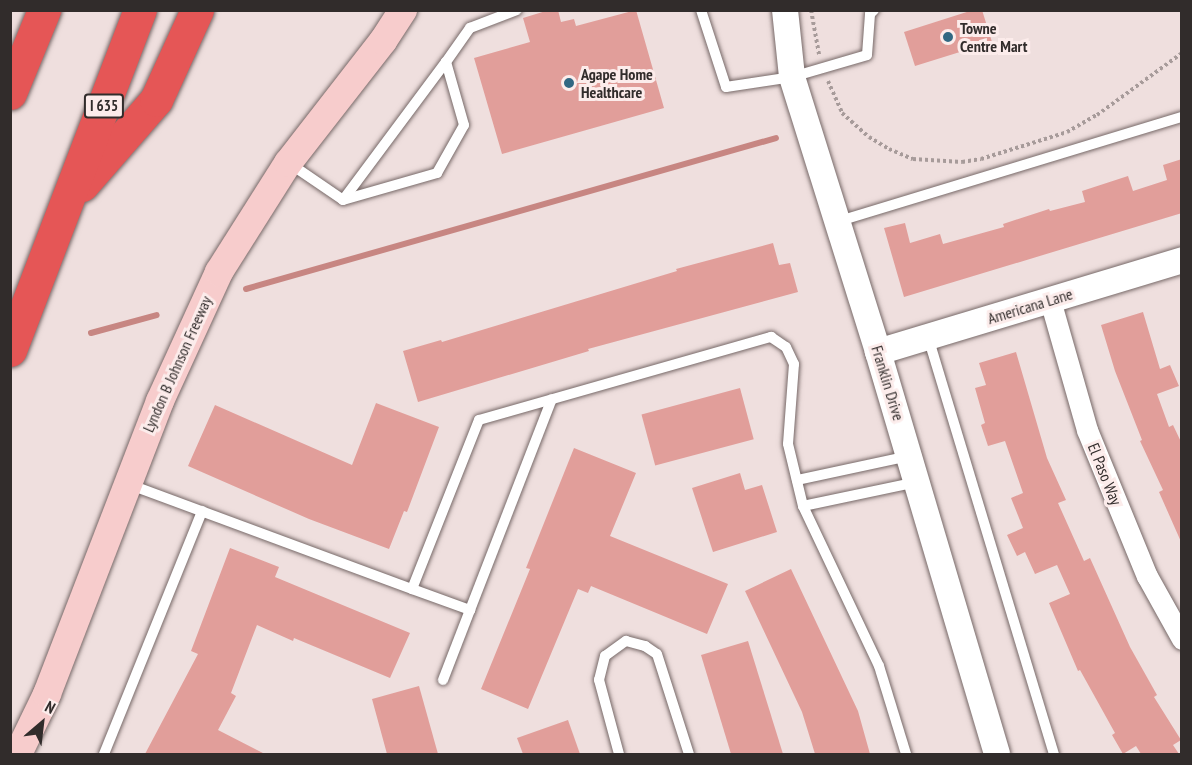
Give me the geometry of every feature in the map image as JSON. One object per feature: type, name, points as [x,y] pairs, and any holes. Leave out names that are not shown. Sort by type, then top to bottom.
[{"type":"highway","points":[[10,76],[32,10]]},
{"type":"highway","points":[[10,93],[44,10]]},
{"type":"highway","name":"I 635","points":[[10,350],[140,10]]},
{"type":"highway","points":[[67,202],[156,100],[197,10]]},
{"type":"main road","name":"Lyndon B Johnson Freeway","points":[[18,754],[47,694],[127,483],[187,338],[219,272],[288,163],[383,41],[403,10]]},
{"type":"street","name":"Franklin Drive","points":[[785,10],[792,77],[910,456],[997,754]]},
{"type":"street","name":"Americana Lane","points":[[878,352],[1181,260]]},
{"type":"street","name":"El Paso Way","points":[[1050,300],[1087,430],[1147,576],[1182,639]]},
{"type":"lane","points":[[343,200],[470,28],[518,10]]},
{"type":"lane","points":[[701,10],[726,87],[792,77],[867,55],[870,14],[874,10]]},
{"type":"lane","points":[[288,163],[343,200],[437,173],[464,125],[446,62]]},
{"type":"lane","points":[[836,222],[1182,117]]},
{"type":"lane","points":[[412,589],[479,420],[771,337],[786,347],[794,364],[788,444],[803,506],[879,666],[906,754]]},
{"type":"lane","points":[[928,337],[1054,754]]},
{"type":"lane","points":[[443,681],[552,399]]},
{"type":"lane","points":[[796,480],[910,456]]},
{"type":"lane","points":[[803,506],[917,482]]},
{"type":"lane","points":[[127,483],[470,610]]},
{"type":"lane","points":[[104,754],[202,511]]},
{"type":"lane","points":[[620,754],[599,680],[605,656],[626,641],[645,646],[657,654],[689,754]]},
{"type":"path","points":[[811,10],[817,50],[842,113],[869,137],[889,149],[914,159],[962,162],[981,159],[1067,132],[1097,116],[1182,53]]},
{"type":"building","name":"Agape Home Healthcare","points":[[549,10],[558,10],[561,22],[574,19],[576,26],[636,10],[664,108],[502,154],[474,58],[530,42],[523,18]]},
{"type":"building","name":"Towne Centre Mart","points":[[973,10],[982,10],[992,42],[915,66],[904,32]]},
{"type":"building","points":[[1182,159],[1182,213],[904,297],[884,228],[905,223],[910,243],[940,234],[943,244],[1004,227],[1003,224],[1049,209],[1050,211],[1085,202],[1082,191],[1128,176],[1133,191],[1167,180],[1163,165]]},
{"type":"building","points":[[773,243],[779,265],[790,263],[798,292],[588,349],[589,351],[418,402],[403,351],[441,340],[442,342],[677,271],[676,269]]},
{"type":"building","points":[[1143,312],[1160,369],[1170,365],[1179,386],[1157,394],[1169,427],[1173,425],[1182,444],[1182,544],[1159,492],[1163,490],[1140,441],[1142,440],[1115,371],[1101,325]]},
{"type":"building","points":[[1016,352],[1047,458],[1066,500],[1058,503],[1084,561],[1090,558],[1130,647],[1157,695],[1154,697],[1181,740],[1173,745],[1179,754],[1141,754],[1136,746],[1123,754],[1112,735],[1115,733],[1080,670],[1078,671],[1049,603],[1070,594],[1057,565],[1035,574],[1025,552],[1017,556],[1007,535],[1023,528],[1011,498],[1023,493],[1005,441],[988,446],[981,425],[985,423],[975,388],[986,385],[979,363]]},
{"type":"building","points":[[740,388],[754,439],[655,466],[641,414]]},
{"type":"building","points":[[376,403],[439,427],[407,512],[404,511],[389,549],[309,519],[188,466],[215,405],[352,465]]},
{"type":"building","points":[[574,448],[636,473],[610,536],[728,584],[707,634],[591,586],[588,593],[578,589],[528,709],[481,689],[530,569],[526,568]]},
{"type":"building","points":[[740,473],[745,490],[762,485],[777,532],[713,552],[692,488]]},
{"type":"building","points":[[230,548],[279,567],[275,577],[410,633],[390,678],[257,625],[231,693],[236,696],[218,730],[265,754],[145,754],[198,654],[191,651]]},
{"type":"building","points":[[791,569],[858,711],[870,754],[815,754],[802,712],[745,591]]},
{"type":"building","points":[[748,641],[783,754],[731,754],[701,655]]},
{"type":"building","points":[[419,686],[438,754],[387,754],[372,699]]},
{"type":"building","points":[[568,720],[580,754],[523,754],[517,738]]},
{"type":"waterway","points":[[246,289],[776,138]]},
{"type":"waterway","points":[[91,333],[157,315]]},
{"type":"place","name":"Towne Centre Mart","points":[[948,37]]},
{"type":"place","name":"Agape Home Healthcare","points":[[569,83]]}]
